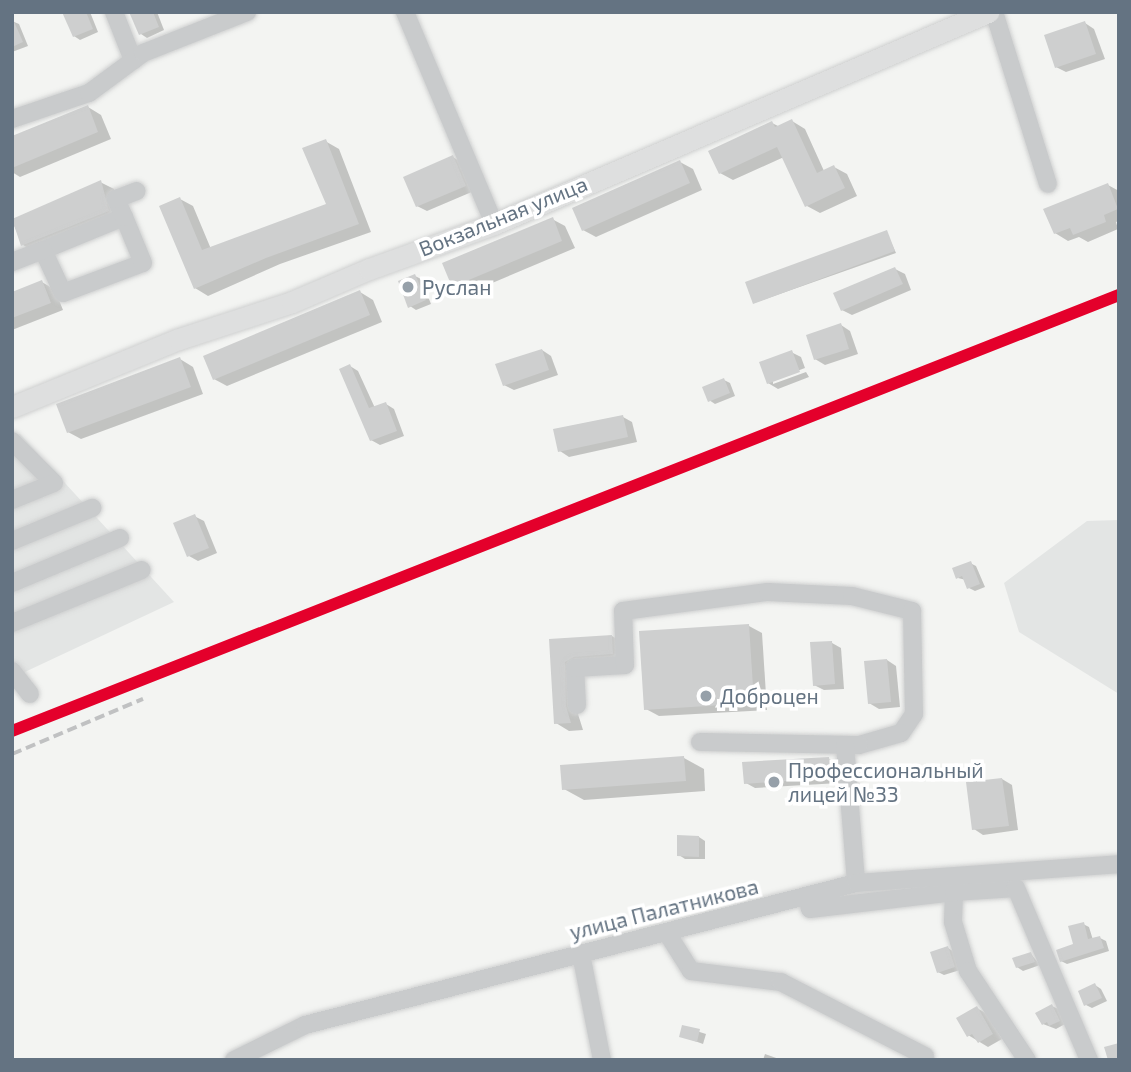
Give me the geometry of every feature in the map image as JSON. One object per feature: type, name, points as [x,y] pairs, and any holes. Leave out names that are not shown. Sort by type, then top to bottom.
[{"type":"main road","name":"Вокзальная улица","points":[[12,407],[179,339],[292,302],[369,269],[494,224],[988,12]]},
{"type":"street","points":[[114,12],[133,60]]},
{"type":"street","points":[[12,119],[89,93],[143,53],[247,12]]},
{"type":"street","points":[[405,12],[494,224]]},
{"type":"street","points":[[994,12],[1048,184]]},
{"type":"street","points":[[43,250],[63,293],[143,263],[116,199],[137,191]]},
{"type":"street","points":[[12,262],[124,217]]},
{"type":"street","points":[[12,442],[54,483],[12,500]]},
{"type":"street","points":[[12,541],[92,508]]},
{"type":"street","points":[[12,583],[120,538]]},
{"type":"street","points":[[12,623],[142,570]]},
{"type":"street","points":[[577,705],[575,668],[625,665],[623,611],[768,592],[852,596],[912,611],[914,714],[901,733],[859,745],[700,743]]},
{"type":"street","points":[[12,671],[30,694]]},
{"type":"street","points":[[845,745],[856,883]]},
{"type":"street","name":"улица Палатникова","points":[[233,1060],[305,1025],[856,883],[1119,864]]},
{"type":"street","points":[[807,896],[810,909],[954,892],[1016,888],[1088,1060]]},
{"type":"street","points":[[954,892],[953,922],[968,971],[1027,1060]]},
{"type":"street","points":[[667,933],[691,971],[781,982],[925,1056]]},
{"type":"street","points":[[582,954],[602,1060]]},
{"type":"shaded area","points":[[20,434],[174,602],[12,678],[12,438]]},
{"type":"shaded area","points":[[1119,520],[1119,694],[1019,632],[1004,583],[1087,521]]},
{"type":"building","points":[[62,12],[86,12],[93,29],[73,37]]},
{"type":"building","points":[[129,12],[153,12],[159,27],[139,35]]},
{"type":"building","points":[[12,17],[23,42],[12,47]]},
{"type":"building","points":[[1085,21],[1096,54],[1055,68],[1044,35]]},
{"type":"building","points":[[88,105],[98,132],[12,168],[12,136]]},
{"type":"building","points":[[792,119],[817,173],[834,165],[845,188],[805,207],[777,147],[719,174],[708,151],[772,121],[775,127]]},
{"type":"building","points":[[326,139],[359,224],[266,258],[194,289],[159,206],[180,197],[202,250],[326,204],[302,148]]},
{"type":"building","points":[[453,155],[466,186],[416,207],[403,177]]},
{"type":"building","points":[[680,160],[690,183],[582,231],[572,208]]},
{"type":"building","points":[[101,180],[109,211],[21,246],[12,219]]},
{"type":"building","points":[[1108,183],[1118,209],[1104,215],[1106,222],[1073,235],[1070,228],[1054,234],[1043,209]]},
{"type":"building","points":[[553,217],[562,241],[452,287],[442,263]]},
{"type":"building","points":[[887,230],[895,251],[753,304],[745,282]]},
{"type":"building","points":[[895,267],[903,284],[841,311],[833,293]]},
{"type":"building","points":[[415,274],[426,300],[408,308],[398,281]]},
{"type":"building","points":[[42,280],[51,303],[12,318],[12,292]]},
{"type":"building","points":[[360,290],[370,315],[213,380],[203,356]]},
{"type":"building","points":[[841,323],[849,349],[814,360],[806,335]]},
{"type":"building","points":[[542,349],[549,370],[503,386],[495,364]]},
{"type":"building","points":[[792,350],[800,372],[767,384],[759,362]]},
{"type":"building","points":[[180,357],[191,387],[67,433],[56,404]]},
{"type":"building","points":[[350,364],[369,408],[386,402],[397,431],[370,441],[339,369]]},
{"type":"building","points":[[724,378],[730,393],[708,402],[702,387]]},
{"type":"building","points":[[623,415],[628,437],[558,452],[553,429]]},
{"type":"building","points":[[195,514],[209,548],[187,557],[173,523]]},
{"type":"building","points":[[971,561],[980,584],[967,589],[962,576],[956,579],[952,568]]},
{"type":"building","points":[[749,624],[754,703],[644,710],[639,631]]},
{"type":"building","points":[[612,635],[613,654],[574,657],[565,662],[566,706],[571,723],[554,724],[549,639]]},
{"type":"building","points":[[832,641],[835,684],[813,686],[810,642]]},
{"type":"building","points":[[887,659],[891,702],[868,704],[864,661]]},
{"type":"building","points":[[684,756],[686,781],[562,790],[560,765]]},
{"type":"building","points":[[829,757],[830,778],[744,784],[742,762]]},
{"type":"building","points":[[1002,778],[1009,826],[972,830],[966,782]]},
{"type":"building","points":[[677,835],[699,836],[699,857],[677,856]]},
{"type":"building","points":[[1084,922],[1088,939],[1100,936],[1104,948],[1060,962],[1056,950],[1073,944],[1068,926]]},
{"type":"building","points":[[948,946],[955,967],[937,973],[930,952]]},
{"type":"building","points":[[1031,952],[1035,962],[1016,968],[1012,958]]},
{"type":"building","points":[[1095,983],[1102,998],[1084,1006],[1078,991]]},
{"type":"building","points":[[1052,1004],[1060,1021],[1049,1026],[1047,1022],[1042,1025],[1035,1013]]},
{"type":"building","points":[[977,1006],[993,1034],[978,1043],[972,1034],[967,1037],[956,1018]]},
{"type":"building","points":[[682,1025],[700,1029],[697,1042],[679,1037]]},
{"type":"building","points":[[1119,1043],[1119,1060],[1108,1060],[1104,1047]]},
{"type":"railway","points":[[571,510],[1119,295]]},
{"type":"railway","points":[[12,754],[143,699]]},
{"type":"transit line","points":[[12,731],[1119,295]]},
{"type":"place","name":"Руслан","points":[[408,287]]},
{"type":"place","name":"Доброцен","points":[[706,696]]},
{"type":"place","name":"Профессиональный лицей №33","points":[[774,782]]}]
